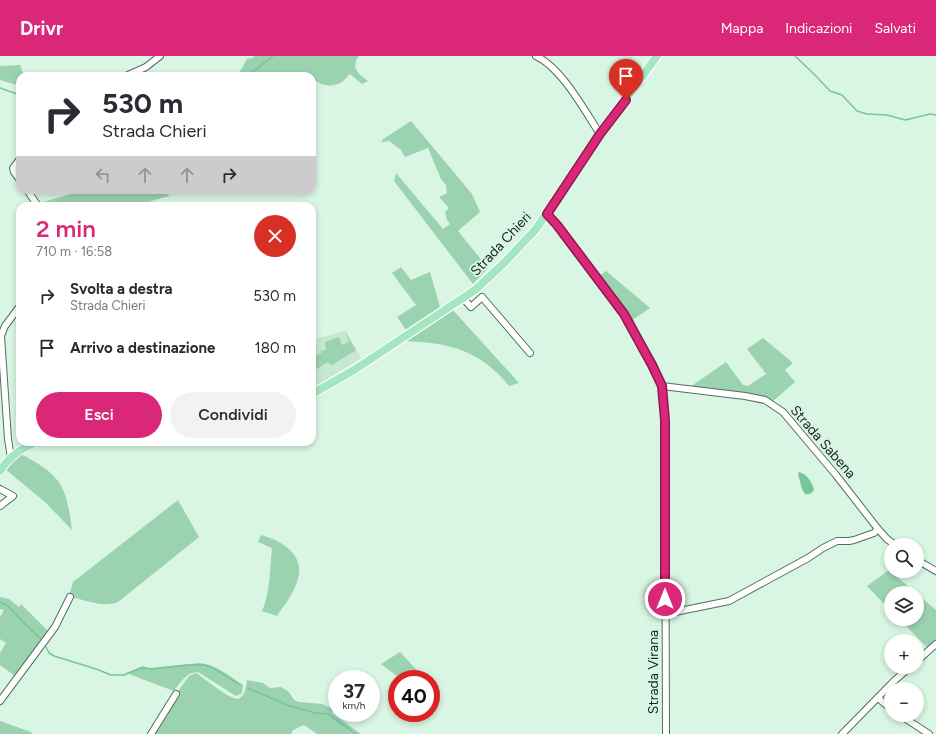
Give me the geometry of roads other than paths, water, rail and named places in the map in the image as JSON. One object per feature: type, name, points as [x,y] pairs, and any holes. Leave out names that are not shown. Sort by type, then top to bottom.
[{"type":"main road","name":"Strada Chieri","points":[[316,392],[354,370],[475,290],[504,263],[536,229],[600,134],[657,56]]},
{"type":"main road","points":[[0,471],[11,458],[28,446]]},
{"type":"street","points":[[135,72],[146,67],[160,56]]},
{"type":"street","points":[[536,56],[551,65],[563,79],[600,134]]},
{"type":"street","points":[[16,165],[13,168],[16,175]]},
{"type":"street","name":"Strada Virana","points":[[547,214],[557,225],[624,314],[662,386],[665,420],[666,734]]},
{"type":"street","points":[[463,298],[471,307],[482,297],[530,353]]},
{"type":"street","points":[[11,458],[8,440],[0,336],[5,326],[16,311]]},
{"type":"street","name":"Strada Sabena","points":[[662,386],[745,396],[765,400],[783,412],[836,474],[886,538]]},
{"type":"street","points":[[0,489],[13,496],[0,506]]},
{"type":"street","points":[[665,614],[729,600],[837,541],[854,540],[874,533],[878,529]]},
{"type":"street","points":[[924,564],[936,572]]},
{"type":"street","points":[[0,701],[55,627],[70,597]]},
{"type":"street","points":[[924,655],[936,644]]},
{"type":"street","points":[[842,734],[903,674]]},
{"type":"street","points":[[151,734],[176,694]]},
{"type":"street","points":[[878,698],[884,703]]},
{"type":"street","points":[[911,722],[929,734]]},
{"type":"waterway","points":[[252,72],[273,56]]},
{"type":"waterway","points":[[795,56],[830,91],[842,95],[857,111],[867,114],[887,115],[905,120],[930,114],[936,115]]},
{"type":"waterway","points":[[0,88],[16,94]]},
{"type":"waterway","points":[[0,602],[8,606],[41,639]]},
{"type":"waterway","points":[[46,647],[49,653],[54,656],[111,675],[124,675],[141,668],[152,669],[188,665],[205,665],[215,669],[240,685]]},
{"type":"waterway","points":[[248,688],[287,705],[315,713],[328,714],[356,734]]}]
